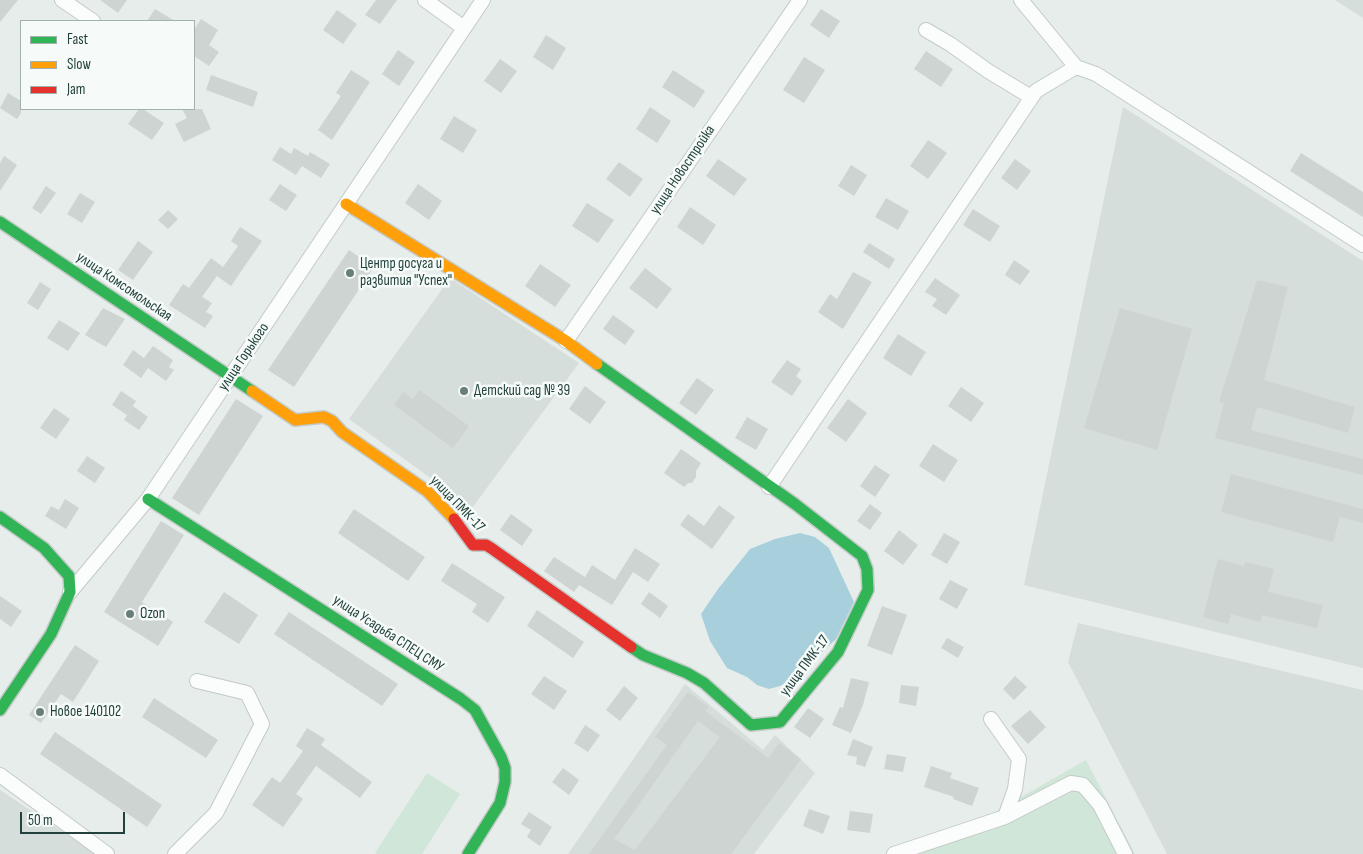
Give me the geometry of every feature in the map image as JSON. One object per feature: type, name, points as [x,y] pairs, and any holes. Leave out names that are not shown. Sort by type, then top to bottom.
[{"type":"street","points":[[62,0],[91,20]]},
{"type":"street","points":[[425,0],[464,28]]},
{"type":"street","name":"улица Горького","points":[[0,710],[51,634],[70,592],[148,499],[483,0]]},
{"type":"street","name":"улица Новостройка","points":[[566,341],[800,0]]},
{"type":"street","points":[[1021,0],[1076,67],[1096,74],[1363,245]]},
{"type":"street","points":[[926,30],[1031,97]]},
{"type":"street","points":[[769,488],[1031,97],[1036,91],[1076,67]]},
{"type":"street","name":"улица ПМК-17","points":[[231,377],[294,420],[324,416],[332,421],[342,432],[427,491],[452,517],[473,544],[486,545],[491,548],[643,654],[704,683],[751,725],[780,722],[838,652],[868,590],[867,569],[862,556],[795,504],[769,488],[566,341],[346,204]]},
{"type":"street","name":"улица Комсомольская","points":[[0,222],[231,377]]},
{"type":"street","name":"улица Усадьба СПЕЦ СМУ","points":[[148,499],[461,699],[475,710],[501,757],[505,768],[505,782],[500,803],[468,854]]},
{"type":"street","points":[[0,517],[44,548],[68,576],[70,592]]},
{"type":"street","points":[[175,854],[216,813],[262,724],[247,693],[197,681]]},
{"type":"street","points":[[991,719],[1019,759],[1016,789],[1005,817]]},
{"type":"street","points":[[0,775],[107,854]]},
{"type":"street","points":[[894,854],[915,851],[1005,817],[1071,783],[1083,785],[1100,805],[1124,854]]},
{"type":"shaded area","points":[[1335,0],[1363,0],[1363,18]]},
{"type":"shaded area","points":[[1123,107],[1363,261],[1363,668],[1024,585]]},
{"type":"shaded area","name":"Детский сад № 39","points":[[450,278],[579,363],[472,508],[349,419]]},
{"type":"shaded area","points":[[1078,623],[1363,690],[1363,854],[1167,854],[1068,662]]},
{"type":"shaded area","points":[[685,684],[763,750],[775,735],[815,773],[754,854],[568,854]]},
{"type":"shaded area","points":[[0,790],[96,854],[0,854]]},
{"type":"green space","points":[[1086,760],[1135,854],[921,854]]},
{"type":"green space","points":[[427,773],[460,794],[422,854],[375,853]]},
{"type":"water","points":[[800,533],[815,537],[829,548],[854,602],[836,639],[797,676],[780,686],[769,689],[757,685],[747,677],[727,668],[710,641],[701,614],[750,549],[775,539]]},
{"type":"building","points":[[0,0],[18,0],[0,22]]},
{"type":"building","points":[[100,0],[127,0],[118,13]]},
{"type":"building","points":[[376,0],[397,0],[380,24],[365,15]]},
{"type":"building","points":[[155,9],[173,20],[148,20]]},
{"type":"building","points":[[821,9],[840,21],[829,38],[810,25]]},
{"type":"building","points":[[337,10],[357,24],[343,44],[323,30]]},
{"type":"building","points":[[201,19],[218,30],[209,45],[219,52],[209,66],[195,57],[195,28]]},
{"type":"building","points":[[546,35],[566,48],[553,70],[533,57]]},
{"type":"building","points":[[398,50],[415,62],[399,86],[382,74]]},
{"type":"building","points":[[926,51],[953,69],[941,87],[914,69]]},
{"type":"building","points":[[804,57],[825,70],[804,103],[783,90]]},
{"type":"building","points":[[500,59],[517,71],[501,93],[484,81]]},
{"type":"building","points":[[351,70],[370,82],[332,140],[318,130],[341,96],[336,93]]},
{"type":"building","points":[[673,70],[705,91],[694,108],[662,87]]},
{"type":"building","points":[[211,75],[258,92],[253,107],[206,90]]},
{"type":"building","points":[[8,93],[20,100],[21,113],[17,119],[0,108]]},
{"type":"building","points":[[650,107],[671,121],[657,143],[636,129]]},
{"type":"building","points":[[202,109],[211,129],[184,142],[175,124],[187,118],[183,110]]},
{"type":"building","points":[[138,110],[144,110],[164,123],[152,140],[128,124]]},
{"type":"building","points":[[454,116],[477,130],[463,153],[440,139]]},
{"type":"building","points":[[928,140],[947,153],[928,179],[910,166]]},
{"type":"building","points":[[280,147],[291,154],[294,148],[308,156],[310,152],[330,164],[321,178],[302,166],[296,175],[272,160]]},
{"type":"building","points":[[1301,153],[1363,192],[1363,217],[1290,171]]},
{"type":"building","points":[[4,156],[17,165],[0,191],[0,163]]},
{"type":"building","points":[[718,159],[747,179],[734,196],[706,176]]},
{"type":"building","points":[[1015,159],[1031,171],[1017,190],[1001,178]]},
{"type":"building","points":[[619,162],[643,179],[630,197],[606,179]]},
{"type":"building","points":[[851,165],[867,175],[854,196],[838,186]]},
{"type":"building","points":[[280,184],[297,195],[286,211],[269,200]]},
{"type":"building","points":[[418,184],[442,201],[429,220],[405,203]]},
{"type":"building","points":[[46,186],[56,193],[41,214],[32,208]]},
{"type":"building","points":[[80,193],[95,202],[82,223],[67,214]]},
{"type":"building","points":[[886,198],[909,211],[898,230],[875,217]]},
{"type":"building","points":[[587,203],[614,220],[598,243],[572,226]]},
{"type":"building","points":[[690,207],[716,225],[703,245],[677,227]]},
{"type":"building","points":[[973,209],[1000,226],[990,242],[963,225]]},
{"type":"building","points":[[168,210],[178,219],[168,229],[158,220]]},
{"type":"building","points":[[240,227],[262,241],[231,286],[217,276],[202,297],[212,303],[206,312],[213,316],[205,328],[169,305],[183,284],[189,288],[211,258],[223,267],[238,246],[231,241]]},
{"type":"building","points":[[138,241],[153,252],[133,280],[118,270]]},
{"type":"building","points":[[869,243],[895,259],[889,269],[863,252]]},
{"type":"building","points":[[349,250],[374,267],[294,387],[268,370]]},
{"type":"building","points":[[1014,260],[1030,271],[1020,285],[1005,275]]},
{"type":"building","points":[[540,264],[571,285],[555,307],[525,286]]},
{"type":"building","points":[[645,268],[672,289],[657,309],[629,288]]},
{"type":"building","points":[[853,272],[872,282],[843,329],[818,312],[830,294],[837,299]]},
{"type":"building","points":[[935,278],[960,295],[946,315],[932,306],[937,299],[925,292]]},
{"type":"building","points":[[1257,280],[1288,287],[1264,380],[1355,407],[1348,433],[1257,407],[1251,430],[1363,459],[1363,475],[1215,438],[1224,403],[1219,402]]},
{"type":"building","points":[[40,282],[51,289],[38,310],[27,303]]},
{"type":"building","points":[[103,308],[125,319],[106,347],[85,335]]},
{"type":"building","points":[[1120,308],[1192,329],[1157,450],[1084,428]]},
{"type":"building","points":[[613,315],[635,331],[625,345],[603,329]]},
{"type":"building","points":[[59,320],[80,333],[68,351],[47,338]]},
{"type":"building","points":[[898,334],[926,352],[911,376],[883,358]]},
{"type":"building","points":[[153,346],[173,360],[169,367],[174,370],[166,381],[148,368],[141,378],[123,365],[133,350],[144,358]]},
{"type":"building","points":[[787,360],[801,369],[796,376],[802,381],[792,396],[771,382]]},
{"type":"building","points":[[697,378],[714,390],[696,415],[679,403]]},
{"type":"building","points":[[585,386],[606,402],[590,424],[569,409]]},
{"type":"building","points":[[961,387],[984,403],[971,422],[948,406]]},
{"type":"building","points":[[419,390],[469,426],[453,448],[394,405],[403,392],[413,399]]},
{"type":"building","points":[[121,391],[136,401],[127,415],[112,405]]},
{"type":"building","points":[[236,399],[263,416],[199,515],[172,498]]},
{"type":"building","points":[[848,399],[867,413],[846,442],[827,428]]},
{"type":"building","points":[[133,406],[148,417],[139,430],[124,420]]},
{"type":"building","points":[[54,408],[70,419],[56,439],[40,428]]},
{"type":"building","points":[[747,417],[768,429],[756,450],[735,438]]},
{"type":"building","points":[[933,444],[958,460],[944,482],[919,466]]},
{"type":"building","points":[[681,449],[701,463],[692,483],[688,483],[684,487],[664,473]]},
{"type":"building","points":[[87,456],[105,468],[95,483],[77,471]]},
{"type":"building","points":[[875,465],[890,475],[875,497],[860,486]]},
{"type":"building","points":[[1231,474],[1363,509],[1363,523],[1340,517],[1333,542],[1221,512]]},
{"type":"building","points":[[65,499],[79,508],[66,529],[45,516],[51,506],[59,510]]},
{"type":"building","points":[[870,504],[882,513],[870,530],[857,521]]},
{"type":"building","points":[[719,505],[735,517],[712,549],[680,525],[688,514],[704,526]]},
{"type":"building","points":[[354,509],[425,557],[408,581],[338,533]]},
{"type":"building","points":[[511,514],[533,530],[522,546],[500,530]]},
{"type":"building","points":[[161,521],[184,535],[142,602],[173,622],[158,646],[104,612]]},
{"type":"building","points":[[899,530],[918,545],[903,565],[884,551]]},
{"type":"building","points":[[944,533],[960,542],[947,564],[931,555]]},
{"type":"building","points":[[635,548],[660,564],[648,582],[633,572],[612,605],[579,585],[574,592],[544,571],[554,557],[585,577],[592,565],[615,580]]},
{"type":"building","points":[[1218,559],[1244,566],[1245,562],[1274,569],[1268,592],[1323,605],[1317,628],[1262,615],[1260,622],[1231,614],[1228,624],[1203,617]]},
{"type":"building","points":[[452,563],[505,597],[488,623],[472,612],[477,604],[441,581]]},
{"type":"building","points":[[950,580],[968,589],[957,609],[939,599]]},
{"type":"building","points":[[224,592],[258,615],[239,644],[204,622]]},
{"type":"building","points":[[649,592],[668,606],[660,618],[641,604]]},
{"type":"building","points":[[0,596],[22,611],[11,627],[0,619]]},
{"type":"building","points":[[882,606],[907,615],[892,655],[867,646]]},
{"type":"building","points":[[537,610],[584,642],[573,658],[527,626]]},
{"type":"building","points":[[289,612],[398,684],[382,706],[274,634]]},
{"type":"building","points":[[947,638],[964,647],[958,658],[941,648]]},
{"type":"building","points":[[75,645],[99,661],[73,702],[61,694],[41,723],[29,715]]},
{"type":"building","points":[[544,676],[567,691],[554,710],[531,694]]},
{"type":"building","points":[[1015,676],[1027,687],[1014,700],[1003,689]]},
{"type":"building","points":[[851,678],[869,682],[863,705],[851,733],[832,725],[840,707],[843,708]]},
{"type":"building","points":[[901,685],[919,687],[916,706],[899,703]]},
{"type":"building","points":[[624,686],[638,698],[620,721],[606,710]]},
{"type":"building","points":[[688,692],[709,707],[705,711],[768,758],[779,743],[801,759],[731,854],[589,854],[667,745],[655,737]],"holes":[[[698,721],[720,737],[635,850],[614,839]]]},
{"type":"building","points":[[154,698],[218,740],[206,758],[142,717]]},
{"type":"building","points":[[808,708],[824,719],[810,738],[794,727]]},
{"type":"building","points":[[1030,710],[1046,727],[1028,744],[1011,726]]},
{"type":"building","points":[[585,725],[600,735],[588,752],[574,743]]},
{"type":"building","points":[[307,728],[325,739],[321,745],[372,782],[360,798],[316,766],[296,794],[303,799],[283,827],[252,805],[272,777],[280,783],[303,751],[296,746]]},
{"type":"building","points":[[55,732],[162,805],[147,827],[40,754]]},
{"type":"building","points":[[853,739],[873,747],[865,767],[856,764],[857,757],[847,755]]},
{"type":"building","points":[[887,754],[906,757],[903,772],[884,769]]},
{"type":"building","points":[[931,766],[952,773],[950,778],[979,788],[972,806],[953,799],[954,797],[924,787]]},
{"type":"building","points":[[563,768],[579,780],[569,795],[552,782]]},
{"type":"building","points":[[809,809],[830,816],[823,834],[803,826]]},
{"type":"building","points":[[850,811],[873,814],[870,833],[847,830]]},
{"type":"building","points":[[529,812],[552,827],[540,846],[527,837],[531,830],[521,824]]},
{"type":"traffic: fast","points":[[0,222],[252,391]]},
{"type":"traffic: fast","points":[[597,364],[795,504],[862,556],[867,569],[868,590],[838,652],[780,722],[751,725],[704,683],[687,673],[643,655],[631,647]]},
{"type":"traffic: fast","points":[[148,499],[461,699],[475,710],[501,757],[505,768],[505,782],[500,803],[468,854]]},
{"type":"traffic: fast","points":[[0,517],[44,548],[69,576],[70,592],[51,634],[0,710]]},
{"type":"traffic: slow","points":[[346,204],[566,341],[597,364]]},
{"type":"traffic: slow","points":[[252,391],[295,420],[324,417],[332,421],[342,432],[427,491],[454,519]]},
{"type":"traffic: jam","points":[[454,519],[473,545],[486,545],[491,548],[631,647]]},
{"type":"place","name":"Центр досуга и развития \"Успех\"","points":[[350,273]]},
{"type":"place","name":"Детский сад № 39","points":[[464,391]]},
{"type":"place","name":"Ozon","points":[[130,614]]},
{"type":"place","name":"Новое 140102","points":[[40,712]]}]
